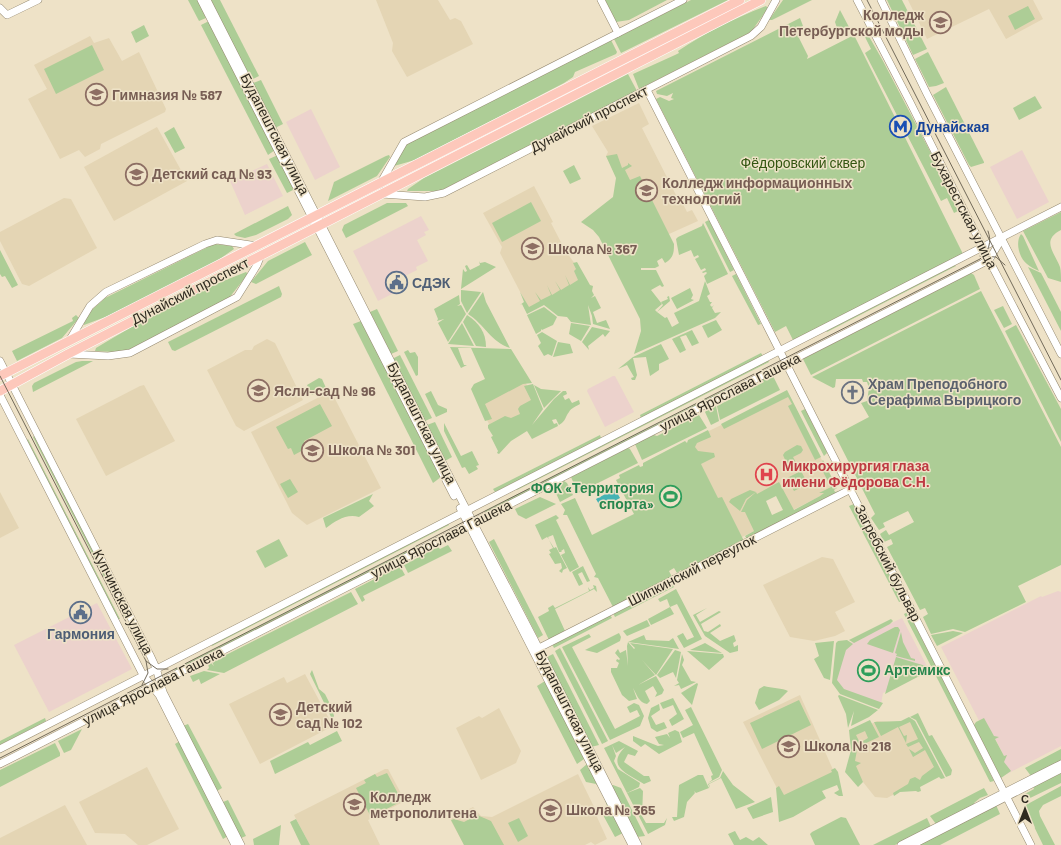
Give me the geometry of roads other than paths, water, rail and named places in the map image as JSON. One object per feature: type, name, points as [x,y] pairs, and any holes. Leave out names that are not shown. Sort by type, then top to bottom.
[{"type":"main road","name":"Дунайский проспект","points":[[3,374],[68,343],[740,0]]},
{"type":"main road","name":"Дунайский проспект","points":[[0,390],[761,0]]},
{"type":"street","points":[[0,8],[7,15],[38,0]]},
{"type":"street","name":"Будапештская улица","points":[[201,0],[315,217]]},
{"type":"street","name":"Будапештская улица","points":[[207,0],[319,226],[465,511],[632,845]]},
{"type":"street","points":[[601,0],[618,33]]},
{"type":"street","points":[[380,184],[404,142],[683,0]]},
{"type":"street","name":"Дунайский проспект","points":[[381,194],[425,197],[444,193],[751,36],[761,27],[776,0]]},
{"type":"street","name":"Бухарестская улица","points":[[857,0],[1061,398]]},
{"type":"street","name":"Бухарестская улица","points":[[881,0],[1061,354]]},
{"type":"street","name":"Загребский бульвар","points":[[647,90],[1031,845]]},
{"type":"street","name":"улица Ярослава Гашека","points":[[0,749],[780,350],[1002,239],[1061,207]]},
{"type":"street","name":"улица Ярослава Гашека","points":[[0,764],[989,260],[1002,239]]},
{"type":"street","points":[[68,343],[90,306],[106,292],[205,244],[217,240],[258,246]]},
{"type":"street","points":[[68,354],[108,356],[130,353],[236,297],[258,265],[261,255]]},
{"type":"street","name":"Купчинская улица","points":[[0,361],[3,374],[12,384],[156,668],[163,692],[241,845]]},
{"type":"street","name":"Купчинская улица","points":[[0,395],[143,675],[159,695],[235,845]]},
{"type":"street","name":"Шипкинский переулок","points":[[535,650],[851,490]]},
{"type":"street","name":"Будапештская улица","points":[[535,650],[638,845]]},
{"type":"street","points":[[912,845],[1061,764]]},
{"type":"street","points":[[901,845],[1061,769]]},
{"type":"water","points":[[615,489],[620,498],[601,508],[596,499]]},
{"type":"tram line","points":[[867,0],[1061,380]]},
{"type":"tram line","points":[[0,758],[980,259],[986,253],[990,243],[988,231]]},
{"type":"tram line","points":[[980,256],[996,257],[1005,265]]},
{"type":"tram line","points":[[0,376],[146,661],[148,673],[142,685]]},
{"type":"tram line","points":[[146,661],[157,669],[168,669]]},
{"type":"place","name":"Колледж Петербургской моды","points":[[940,23]]},
{"type":"place","name":"Гимназия № 587","points":[[97,95]]},
{"type":"place","name":"Дунайская","points":[[900,127]]},
{"type":"place","name":"Детский сад № 93","points":[[136,174]]},
{"type":"place","name":"Колледж информационных технологий","points":[[647,191]]},
{"type":"place","name":"Школа № 367","points":[[533,249]]},
{"type":"place","name":"СДЭК","points":[[396,283]]},
{"type":"place","name":"Ясли-сад № 96","points":[[258,391]]},
{"type":"place","name":"Храм Преподобного Серафима Вырицкого","points":[[853,392]]},
{"type":"place","name":"Школа № 301","points":[[312,450]]},
{"type":"place","name":"Микрохирургия глаза имени Фёдорова С.Н.","points":[[767,474]]},
{"type":"place","name":"ФОК «Территория спорта»","points":[[670,496]]},
{"type":"place","name":"Гармония","points":[[81,612]]},
{"type":"place","name":"Артемикс","points":[[868,670]]},
{"type":"place","name":"Детский сад № 102","points":[[281,715]]},
{"type":"place","name":"Школа № 218","points":[[789,746]]},
{"type":"place","name":"Колледж метрополитена","points":[[355,805]]},
{"type":"place","name":"Школа № 365","points":[[551,810]]},
{"type":"park label","name":"Фёдоровский сквер","points":[[803,163]]}]
